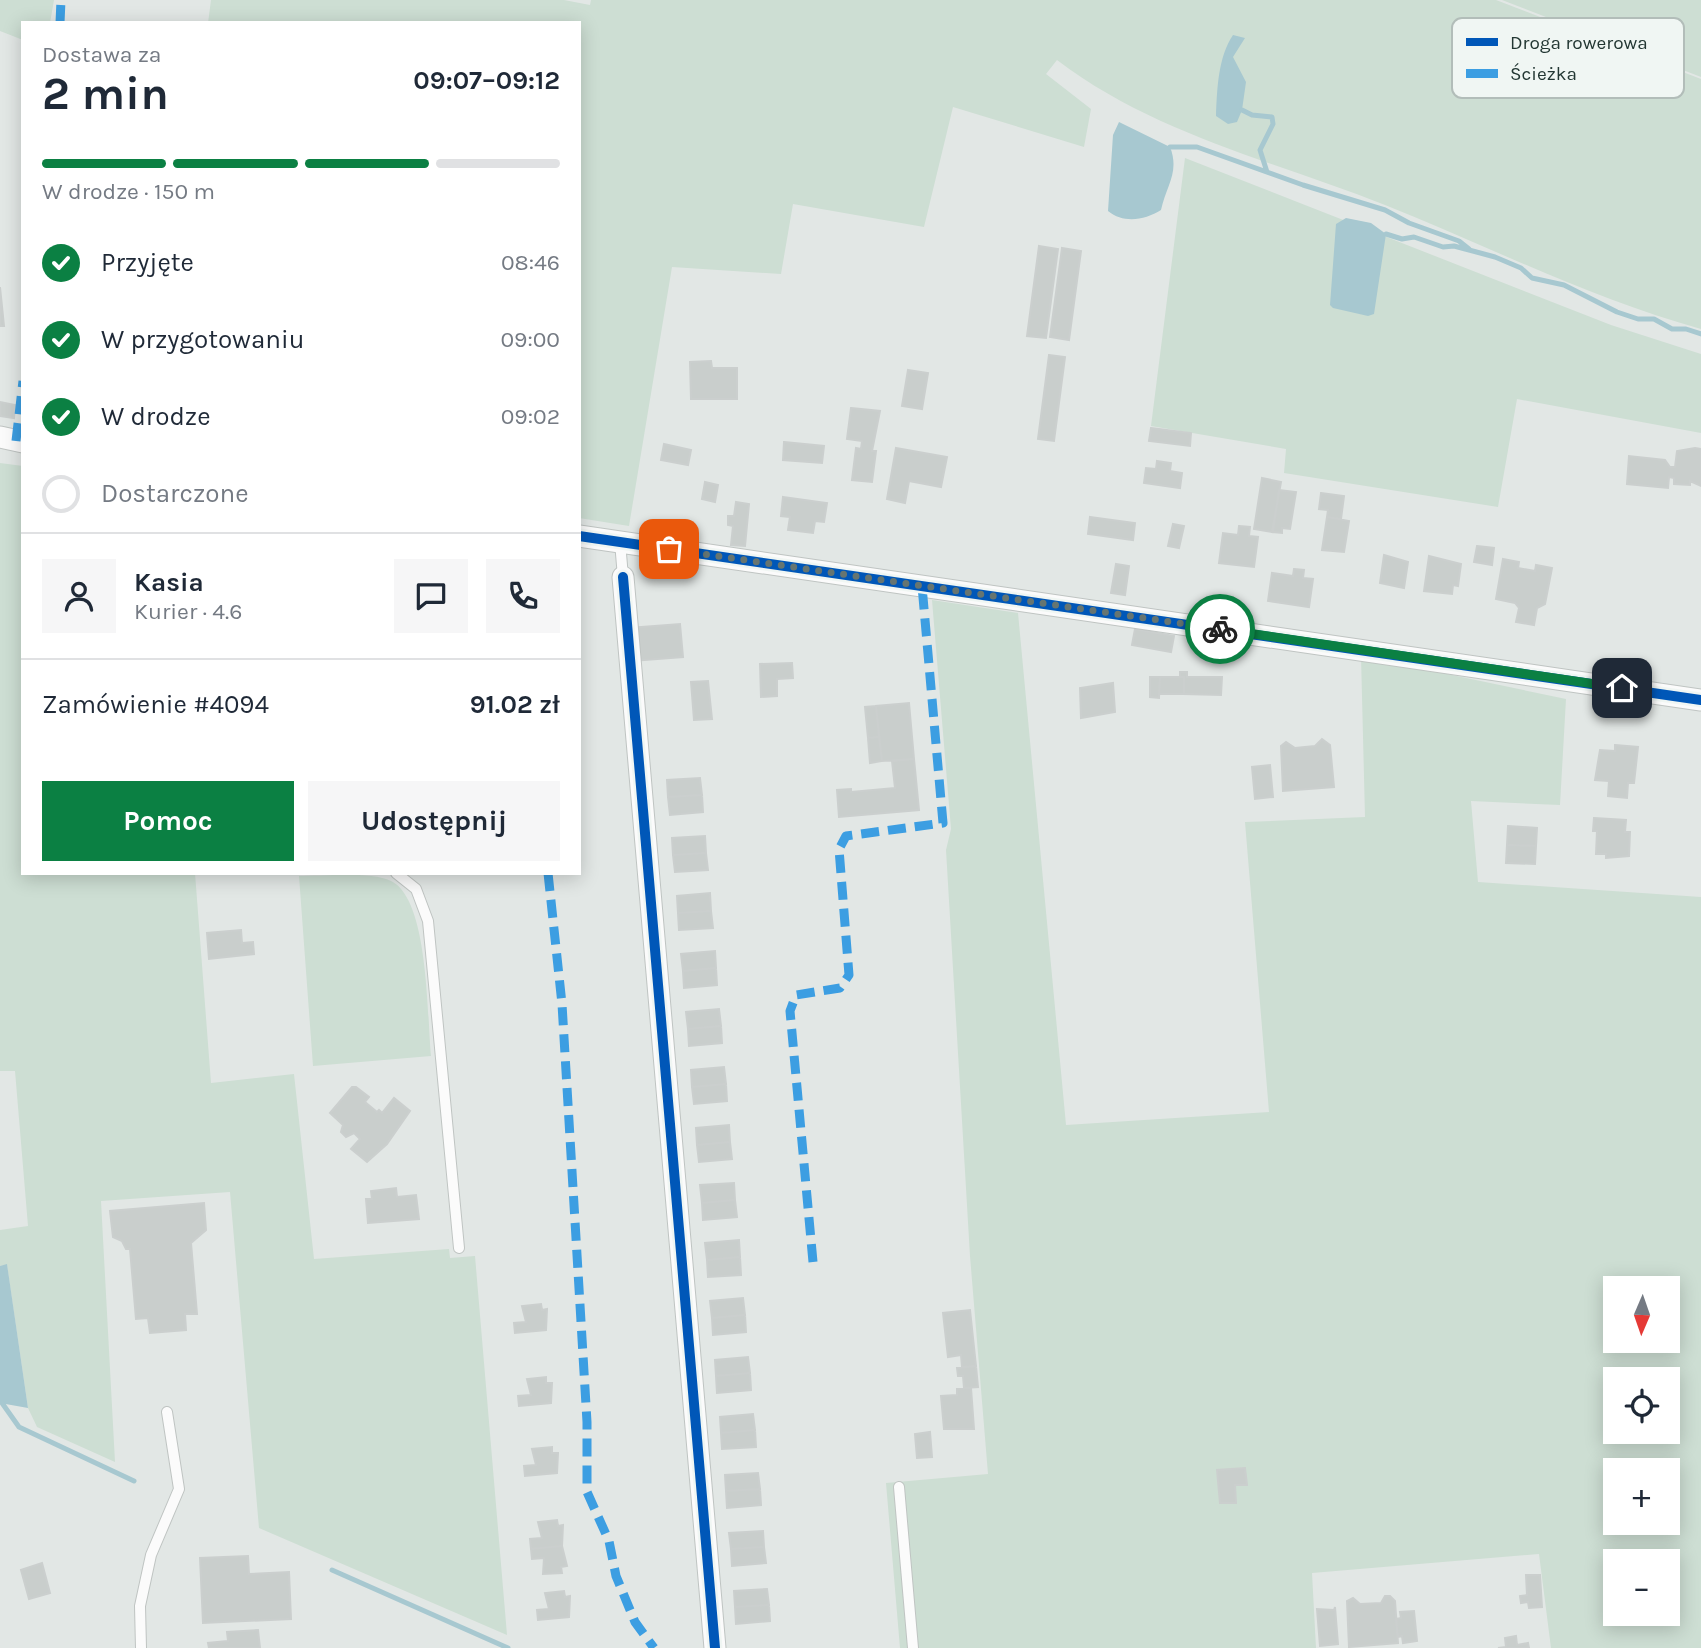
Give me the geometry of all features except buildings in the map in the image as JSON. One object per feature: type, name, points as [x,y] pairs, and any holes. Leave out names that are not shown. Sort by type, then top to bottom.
[{"type":"street","points":[[0,437],[21,442]]},
{"type":"street","points":[[581,536],[1701,699]]},
{"type":"street","points":[[623,577],[715,1648]]},
{"type":"lane","points":[[620,542],[623,577]]},
{"type":"lane","points":[[398,875],[416,889],[428,921],[459,1248]]},
{"type":"lane","points":[[141,1648],[140,1606],[151,1555],[178,1489],[167,1412]]},
{"type":"lane","points":[[899,1487],[913,1648]]},
{"type":"green space","points":[[0,0],[54,0],[50,21],[21,21],[21,39],[0,31]]},
{"type":"green space","points":[[211,0],[564,0],[590,5],[591,0],[1496,0],[1543,18],[1452,18],[1452,98],[1684,98],[1684,72],[1701,79],[1701,329],[1620,303],[1385,205],[1174,127],[1094,86],[1057,60],[1046,74],[1091,109],[1084,147],[953,107],[924,227],[793,204],[781,274],[672,267],[629,526],[581,518],[581,21],[208,21]]},
{"type":"green space","points":[[1502,0],[1701,0],[1701,77],[1684,70],[1684,18],[1549,18]]},
{"type":"green space","points":[[1185,158],[1611,325],[1701,354],[1701,433],[1517,399],[1498,507],[1284,473],[1286,449],[1151,426]]},
{"type":"green space","points":[[0,463],[21,466],[21,875],[195,875],[211,1083],[294,1074],[314,1259],[449,1249],[450,1258],[475,1256],[507,1635],[259,1528],[230,1192],[101,1201],[115,1462],[37,1427],[28,1408],[7,1265],[0,1266],[0,1230],[28,1226],[15,1071],[0,1071]]},
{"type":"green space","points":[[932,600],[1018,613],[1066,1125],[1269,1112],[1245,822],[1365,817],[1361,656],[1566,699],[1560,805],[1471,801],[1478,882],[1701,897],[1701,1648],[1551,1648],[1539,1554],[1312,1573],[1316,1648],[900,1648],[886,1483],[988,1474],[970,1256],[946,850],[951,829]]},
{"type":"green space","points":[[299,876],[371,876],[391,881],[403,892],[413,910],[424,960],[431,1056],[313,1066]]},
{"type":"water","points":[[1233,35],[1245,38],[1233,57],[1246,82],[1242,110],[1237,122],[1228,124],[1216,116],[1217,95],[1221,63]]},
{"type":"water","points":[[1119,122],[1170,147],[1173,156],[1173,172],[1161,210],[1141,218],[1121,218],[1108,211],[1113,135]]},
{"type":"water","points":[[1346,218],[1371,223],[1386,234],[1374,314],[1368,316],[1330,305],[1336,224]]},
{"type":"water","points":[[7,1264],[28,1408],[0,1403],[0,1266]]},
{"type":"waterway","points":[[1242,110],[1252,115],[1272,117],[1273,124],[1260,150],[1267,172]]},
{"type":"waterway","points":[[1170,147],[1197,147],[1303,185],[1385,210],[1409,223],[1459,241],[1469,249]]},
{"type":"waterway","points":[[1386,234],[1402,239],[1414,237],[1443,247],[1454,246],[1495,257],[1521,268],[1532,278],[1564,285],[1617,312],[1638,319],[1654,319],[1672,329],[1686,329],[1701,334]]},
{"type":"waterway","points":[[2,1403],[19,1427],[134,1481]]},
{"type":"waterway","points":[[332,1570],[508,1648]]},
{"type":"marked path","points":[[60,21],[61,0]]},
{"type":"marked path","points":[[16,441],[21,398]]},
{"type":"marked path","points":[[813,1262],[790,1011],[796,995],[840,988],[849,975],[839,849],[846,836],[943,823],[922,586]]},
{"type":"marked path","points":[[548,875],[562,1004],[587,1422],[587,1492],[609,1541],[616,1576],[635,1622],[654,1648]]},
{"type":"cycle path","points":[[581,536],[1701,700]]},
{"type":"cycle path","points":[[623,577],[715,1648]]},
{"type":"way so far","points":[[669,549],[1220,629]]},
{"type":"route","points":[[1220,629],[1622,688]]}]
